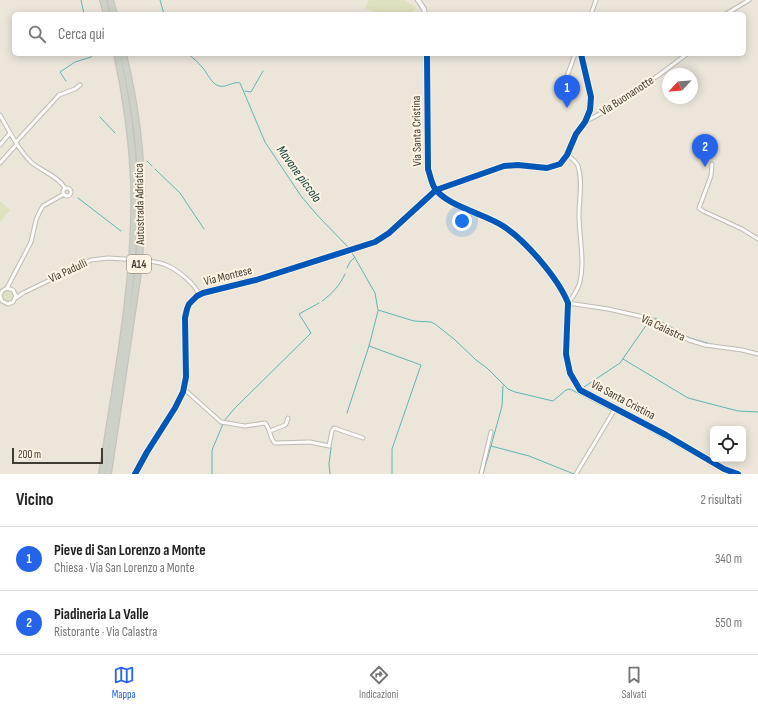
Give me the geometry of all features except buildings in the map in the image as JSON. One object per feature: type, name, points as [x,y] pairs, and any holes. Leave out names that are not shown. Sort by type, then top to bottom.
[{"type":"highway","points":[[104,0],[107,12]]},
{"type":"highway","points":[[110,0],[113,12]]},
{"type":"highway","name":"Autostrada Adriatica","points":[[102,474],[126,323],[134,224],[134,179],[130,128],[117,56]]},
{"type":"highway","name":"Autostrada Adriatica","points":[[108,474],[138,274],[141,218],[141,174],[135,116],[123,56]]},
{"type":"street","points":[[592,12],[596,0]]},
{"type":"street","points":[[729,12],[749,0]]},
{"type":"street","points":[[421,1],[424,12]]},
{"type":"street","name":"Via Santa Cristina","points":[[427,56],[428,169],[430,180],[436,190]]},
{"type":"street","points":[[560,96],[574,56]]},
{"type":"street","points":[[436,190],[504,166],[518,165],[547,168],[560,164],[567,156],[576,134],[585,122],[590,110],[591,97],[581,56]]},
{"type":"street","name":"Via Buonanotte","points":[[585,122],[605,111],[684,56]]},
{"type":"street","points":[[0,163],[59,95],[71,91],[80,85]]},
{"type":"street","points":[[0,115],[10,133],[29,160],[60,182],[65,188],[70,189],[71,193],[68,196],[64,194],[43,206],[40,210],[31,242],[8,288],[1,291],[0,298],[6,304]]},
{"type":"street","points":[[0,145],[10,133]]},
{"type":"street","name":"Via Santa Cristina","points":[[567,156],[574,160],[577,164],[580,178],[579,215],[582,249],[582,272],[580,283],[568,303],[566,354],[570,373],[580,390],[666,435],[724,469],[738,474]]},
{"type":"street","points":[[712,164],[711,176],[699,208],[742,229],[758,239]]},
{"type":"street","points":[[64,194],[63,191],[65,188]]},
{"type":"street","points":[[436,190],[450,201],[500,225],[511,232],[536,256],[548,271],[568,303]]},
{"type":"street","name":"Via Montese","points":[[135,474],[175,408],[184,389],[186,377],[186,313],[189,304],[199,295],[256,280],[375,242],[382,238],[436,190]]},
{"type":"street","name":"Via Padulli","points":[[16,298],[23,293],[90,260],[108,258],[124,258],[157,262],[167,265],[194,285],[199,295]]},
{"type":"street","points":[[0,306],[11,304],[16,298],[11,280]]},
{"type":"street","points":[[8,288],[23,293]]},
{"type":"street","name":"Via Calastra","points":[[568,303],[608,309],[648,318],[694,342],[758,354]]},
{"type":"street","points":[[184,389],[221,422],[245,426],[265,423],[270,431],[272,440],[275,443],[310,442],[329,446],[334,428],[363,438]]},
{"type":"street","points":[[576,474],[615,409]]},
{"type":"street","points":[[270,431],[286,424],[288,418]]},
{"type":"street","points":[[481,474],[491,432]]},
{"type":"green space","points":[[369,0],[404,0],[416,7],[413,12],[374,12],[365,8]]},
{"type":"green space","points":[[0,201],[10,210],[0,222]]},
{"type":"green space","points":[[6,290],[10,290],[14,296],[10,302],[6,302],[2,298],[2,294]]},
{"type":"waterway","name":"Mavone piccolo","points":[[81,0],[84,12]]},
{"type":"waterway","name":"Mavone piccolo","points":[[160,0],[163,12]]},
{"type":"waterway","name":"Mavone piccolo","points":[[66,81],[60,72],[75,62],[92,56]]},
{"type":"waterway","name":"Mavone piccolo","points":[[190,56],[204,69],[216,85],[224,86],[240,83],[265,142],[301,196],[349,248]]},
{"type":"waterway","name":"Mavone piccolo","points":[[245,91],[251,92],[263,71]]},
{"type":"waterway","name":"Mavone piccolo","points":[[100,117],[115,133]]},
{"type":"waterway","name":"Mavone piccolo","points":[[147,161],[152,166]]},
{"type":"waterway","name":"Mavone piccolo","points":[[155,169],[180,193],[204,229]]},
{"type":"waterway","name":"Mavone piccolo","points":[[78,198],[121,231]]},
{"type":"waterway","name":"Mavone piccolo","points":[[351,251],[375,293],[378,310],[414,321],[431,322],[435,324],[487,368],[508,389],[553,401],[566,390],[570,389],[612,411]]},
{"type":"waterway","name":"Mavone piccolo","points":[[347,268],[355,257]]},
{"type":"waterway","name":"Mavone piccolo","points":[[322,301],[341,282],[345,274]]},
{"type":"waterway","name":"Mavone piccolo","points":[[224,421],[235,408],[311,333],[299,314],[319,303]]},
{"type":"waterway","name":"Mavone piccolo","points":[[378,311],[369,346],[421,365],[392,449],[392,474]]},
{"type":"waterway","points":[[655,318],[690,338],[714,345]]},
{"type":"waterway","points":[[584,387],[620,363],[647,324]]},
{"type":"waterway","name":"Mavone piccolo","points":[[347,413],[369,346]]},
{"type":"waterway","points":[[623,359],[688,398],[738,411],[758,412]]},
{"type":"waterway","name":"Mavone piccolo","points":[[503,386],[502,406],[491,446],[529,456],[574,474]]},
{"type":"waterway","name":"Mavone piccolo","points":[[615,412],[717,468]]},
{"type":"waterway","name":"Mavone piccolo","points":[[212,474],[212,450],[223,424]]},
{"type":"waterway","name":"Mavone piccolo","points":[[483,474],[491,446]]},
{"type":"waterway","name":"Mavone piccolo","points":[[330,474],[329,464],[331,448]]},
{"type":"cycle path","points":[[427,56],[428,169],[433,185],[446,199],[495,222],[512,232],[531,250],[557,282],[568,303],[566,354],[570,373],[580,390],[666,435],[724,469],[738,474]]},
{"type":"cycle path","points":[[135,474],[183,392],[186,377],[185,318],[189,304],[197,296],[203,293],[256,280],[375,242],[389,233],[436,190],[504,166],[518,165],[547,168],[560,164],[567,155],[576,134],[585,122],[590,110],[591,97],[581,56]]},
{"type":"place","name":"Pieve di San Lorenzo a Monte","points":[[567,108]]},
{"type":"place","name":"Piadineria La Valle","points":[[705,167]]}]
